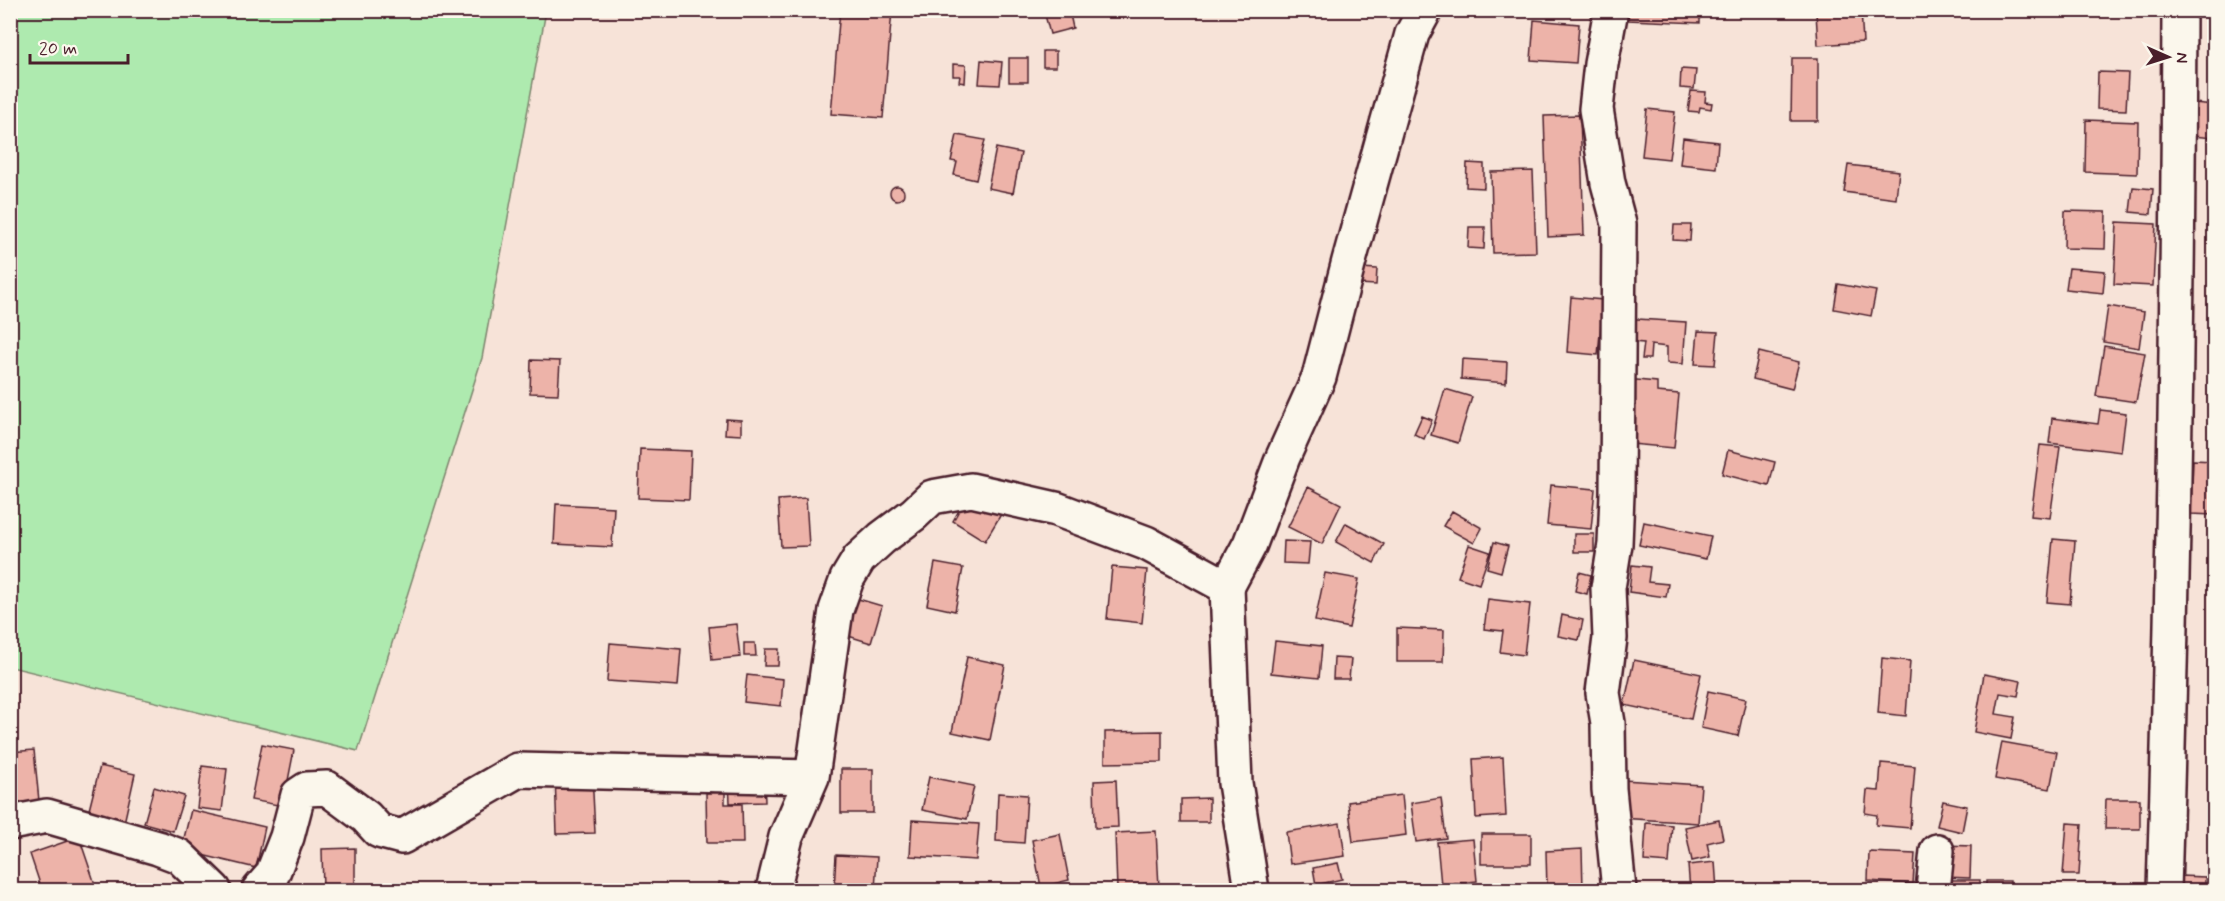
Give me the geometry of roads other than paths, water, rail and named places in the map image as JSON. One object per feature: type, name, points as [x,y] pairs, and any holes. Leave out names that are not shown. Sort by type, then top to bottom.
[{"type":"street","points":[[1252,891],[1234,783],[1227,587],[1250,544],[1283,458],[1319,377],[1412,34],[1425,10]]},
{"type":"street","points":[[1611,10],[1596,109],[1608,183],[1619,224],[1617,494],[1615,544],[1608,588],[1610,638],[1603,693],[1608,723],[1609,789],[1619,891]]},
{"type":"street","points":[[2164,891],[2173,581],[2179,10]]},
{"type":"street","points":[[772,891],[786,837],[812,777],[836,610],[847,579],[860,559],[882,537],[932,498],[971,490],[1056,510],[1146,543],[1227,587]]},
{"type":"street","points":[[259,891],[272,875],[287,837],[298,795],[307,789],[327,788],[366,817],[379,831],[402,837],[518,770],[812,777]]},
{"type":"street","points":[[10,823],[47,816],[158,848],[179,856],[214,891]]},
{"type":"street","points":[[1933,891],[1937,850]]}]
